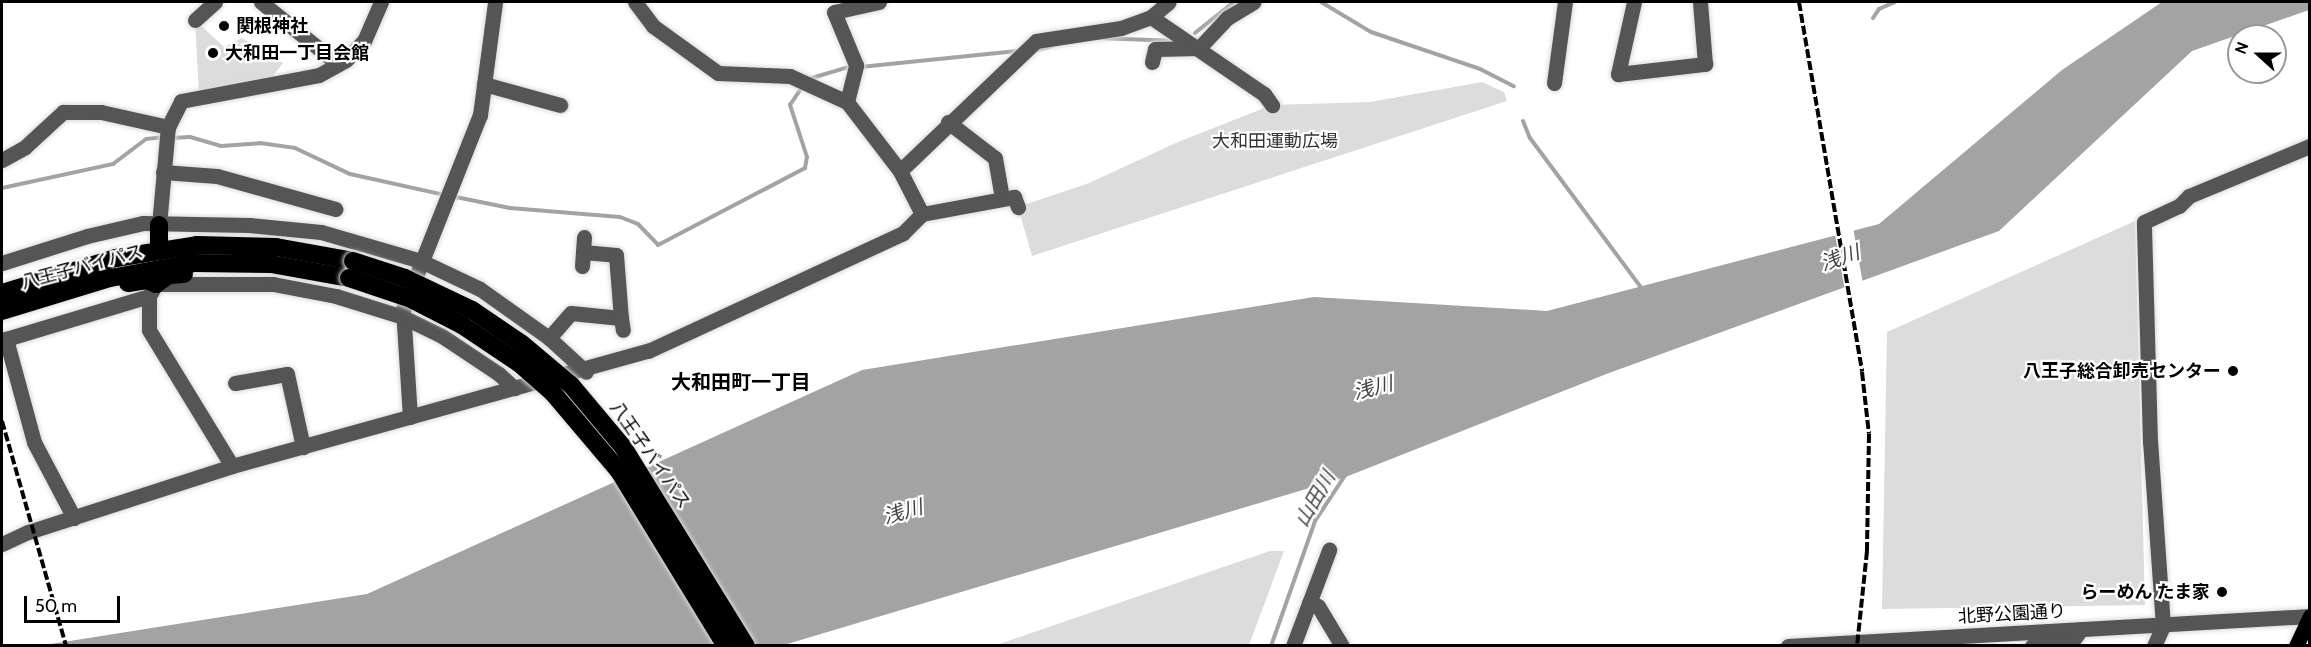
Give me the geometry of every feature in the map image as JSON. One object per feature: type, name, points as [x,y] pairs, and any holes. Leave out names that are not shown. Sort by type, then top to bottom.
[{"type":"highway","points":[[159,225],[159,249]]},
{"type":"highway","name":"八王子バイパス","points":[[2,293],[108,260],[159,249],[258,245],[351,270],[422,285],[472,310],[522,344],[571,385],[623,447],[746,645]]},
{"type":"highway","name":"八王子バイパス","points":[[9,309],[110,278],[175,265],[260,263],[323,272],[351,270],[462,325],[520,364],[553,393],[619,471],[726,645]]},
{"type":"highway","points":[[9,309],[56,304],[135,281],[153,290],[169,275],[205,272],[323,272]]},
{"type":"main road","points":[[2296,645],[2310,616]]},
{"type":"street","points":[[195,20],[215,2]]},
{"type":"street","points":[[261,2],[338,64]]},
{"type":"street","points":[[159,225],[168,127],[181,100],[285,83],[319,75],[338,64],[364,41],[381,2]]},
{"type":"street","points":[[410,417],[403,317],[421,261],[480,115],[495,2]]},
{"type":"street","points":[[635,2],[653,26],[717,73],[790,76],[847,102],[900,171],[922,214]]},
{"type":"street","points":[[847,102],[856,65],[834,12],[879,2]]},
{"type":"street","points":[[900,171],[948,122],[1036,41],[1078,32],[1104,32],[1151,17],[1169,2]]},
{"type":"street","points":[[1152,62],[1155,49],[1199,48],[1227,18],[1254,2]]},
{"type":"street","points":[[1554,83],[1565,2]]},
{"type":"street","points":[[1634,2],[1618,74],[1705,64],[1700,2]]},
{"type":"street","points":[[1151,17],[1264,94],[1272,105]]},
{"type":"street","points":[[484,84],[560,105]]},
{"type":"street","points":[[2,160],[25,147],[63,112],[101,112],[168,127]]},
{"type":"street","points":[[948,122],[995,158],[1002,198]]},
{"type":"street","points":[[2154,645],[2163,626],[2150,442],[2144,222],[2179,206],[2189,196],[2310,146]]},
{"type":"street","points":[[164,172],[217,176],[335,209]]},
{"type":"street","points":[[2,544],[28,532],[232,466],[514,388],[586,372],[648,351],[903,233],[922,214],[1014,197],[1018,207]]},
{"type":"street","points":[[2,263],[87,236],[143,224],[296,228],[363,243],[421,261],[480,289],[549,338],[586,372]]},
{"type":"street","points":[[549,338],[571,314],[622,324],[615,255],[583,252]]},
{"type":"street","points":[[74,518],[34,442],[6,339],[163,287],[244,282],[294,287],[403,317],[479,359],[514,388]]},
{"type":"street","points":[[153,290],[149,330],[232,466]]},
{"type":"street","points":[[235,383],[287,374],[303,447]]},
{"type":"street","points":[[1293,645],[1329,550]]},
{"type":"street","points":[[1309,603],[1318,606],[1342,645]]},
{"type":"street","name":"北野公園通り","points":[[1788,645],[2163,626],[2310,616]]},
{"type":"street","points":[[2032,645],[2071,643],[2081,629]]},
{"type":"green space","points":[[195,20],[224,47],[242,38],[283,63],[265,86],[199,95]]},
{"type":"green space","name":"大和田運動広場","points":[[1482,82],[1504,92],[1507,101],[1032,256],[1018,207],[1089,183],[1178,142],[1272,105],[1370,102]]},
{"type":"green space","points":[[2135,221],[2145,605],[1882,609],[1887,332]]},
{"type":"green space","points":[[1270,551],[1284,551],[1249,645],[996,645]]},
{"type":"water","name":"浅川","points":[[2162,2],[2309,2],[2309,10],[2269,24],[2227,24],[2227,39],[2192,51],[1999,231],[1609,373],[1343,478],[784,645],[38,646],[367,594],[862,370],[1314,297],[1547,311],[1879,224],[2062,70]]},
{"type":"pier","points":[[1853,227],[1863,284],[1844,287],[1834,230]]},
{"type":"waterway","points":[[1195,33],[1234,2]]},
{"type":"waterway","points":[[1321,2],[1371,32],[1480,69],[1514,86]]},
{"type":"waterway","points":[[1873,18],[1879,9],[1895,2]]},
{"type":"waterway","points":[[1098,38],[1177,41]]},
{"type":"waterway","points":[[1033,51],[1052,46]]},
{"type":"waterway","points":[[860,67],[1017,51]]},
{"type":"waterway","points":[[812,78],[852,66]]},
{"type":"waterway","points":[[451,196],[510,208],[620,217],[638,224],[658,245],[805,168],[807,157],[790,105],[803,86]]},
{"type":"waterway","points":[[1523,121],[1530,138],[1642,289]]},
{"type":"waterway","points":[[2,188],[113,164],[146,139],[164,137]]},
{"type":"waterway","points":[[172,138],[190,137],[221,146],[260,143],[295,148],[350,174],[440,194]]},
{"type":"waterway","name":"山田川","points":[[1271,646],[1315,521],[1346,474]]},
{"type":"railway","points":[[1799,2],[1862,372],[1869,434],[1867,551],[1857,646]]},
{"type":"railway","points":[[2,421],[66,646]]},
{"type":"place","name":"関根神社","points":[[224,26]]},
{"type":"place","name":"大和田一丁目会館","points":[[213,53]]},
{"type":"place","name":"八王子総合卸売センター","points":[[2233,371]]},
{"type":"place","name":"らーめん たま家","points":[[2222,592]]},
{"type":"district","name":"大和田町一丁目","points":[[741,382]]}]
